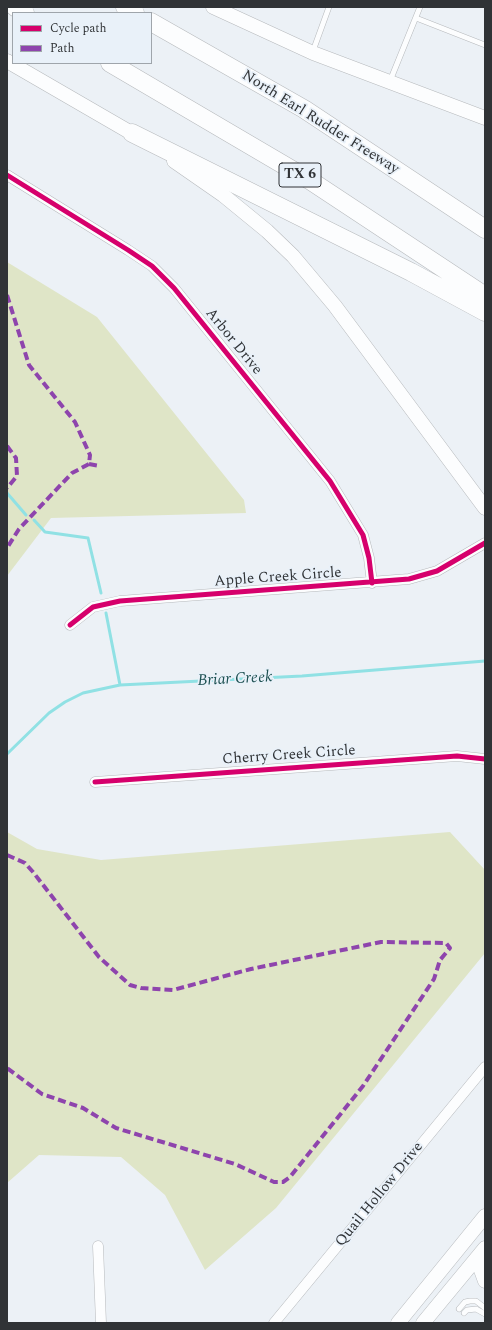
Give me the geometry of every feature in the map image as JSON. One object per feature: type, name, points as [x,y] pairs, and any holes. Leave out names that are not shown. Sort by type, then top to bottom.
[{"type":"highway","name":"North Earl Rudder Freeway","points":[[152,23],[304,109],[485,229]]},
{"type":"highway","name":"TX 6","points":[[112,64],[311,181],[485,296]]},
{"type":"highway","points":[[132,133],[411,272],[485,312]]},
{"type":"main road","points":[[213,7],[313,53],[485,118]]},
{"type":"main road","points":[[12,64],[132,133],[223,195],[293,256],[335,306],[485,508]]},
{"type":"main road","points":[[398,1323],[485,1216]]},
{"type":"main road","points":[[460,1246],[482,1256]]},
{"type":"main road","points":[[482,1256],[485,1281]]},
{"type":"main road","points":[[423,1323],[482,1256]]},
{"type":"street","name":"Arbor Drive","points":[[7,175],[152,266],[174,288],[330,481],[363,535],[369,558],[372,583]]},
{"type":"street","name":"Apple Creek Circle","points":[[70,625],[93,607],[120,601],[409,579],[437,571],[485,543]]},
{"type":"street","name":"Cherry Creek Circle","points":[[95,782],[457,756],[485,759]]},
{"type":"street","name":"Quail Hollow Drive","points":[[274,1323],[485,1067]]},
{"type":"street","points":[[98,1246],[101,1323]]},
{"type":"lane","points":[[313,53],[329,7]]},
{"type":"lane","points":[[390,82],[420,7]]},
{"type":"lane","points":[[416,18],[485,45]]},
{"type":"lane","points":[[459,1309],[465,1302],[470,1301],[476,1301],[485,1308]]},
{"type":"lane","points":[[464,1313],[467,1310],[476,1309],[485,1314]]},
{"type":"green space","points":[[7,262],[97,317],[244,500],[246,513],[51,518],[7,576]]},
{"type":"green space","points":[[7,832],[37,849],[101,860],[450,832],[485,870],[485,953],[276,1208],[205,1270],[165,1195],[121,1157],[39,1155],[7,1183]]},
{"type":"waterway","points":[[7,493],[26,515]]},
{"type":"waterway","points":[[34,520],[45,532],[88,538],[101,593]]},
{"type":"waterway","points":[[106,613],[120,685]]},
{"type":"waterway","name":"Briar Creek","points":[[7,754],[49,713],[65,702],[83,693],[120,685],[302,676],[485,661]]},
{"type":"marked path","points":[[7,295],[29,365],[75,422],[90,455],[89,464],[72,473],[19,529],[7,548]]},
{"type":"marked path","points":[[7,446],[16,458],[17,476],[7,488]]},
{"type":"marked path","points":[[89,464],[100,466]]},
{"type":"marked path","points":[[7,855],[25,863],[99,957],[130,985],[141,988],[173,990],[251,969],[381,942],[446,943],[450,948],[440,960],[434,979],[363,1086],[290,1177],[283,1182],[274,1182],[235,1164],[116,1128],[83,1108],[42,1094],[7,1068]]},
{"type":"cycle path","points":[[7,175],[152,266],[174,288],[330,481],[363,535],[369,558],[372,583]]},
{"type":"cycle path","points":[[70,625],[93,607],[120,601],[409,579],[437,571],[485,543]]},
{"type":"cycle path","points":[[95,782],[457,756],[485,759]]}]
